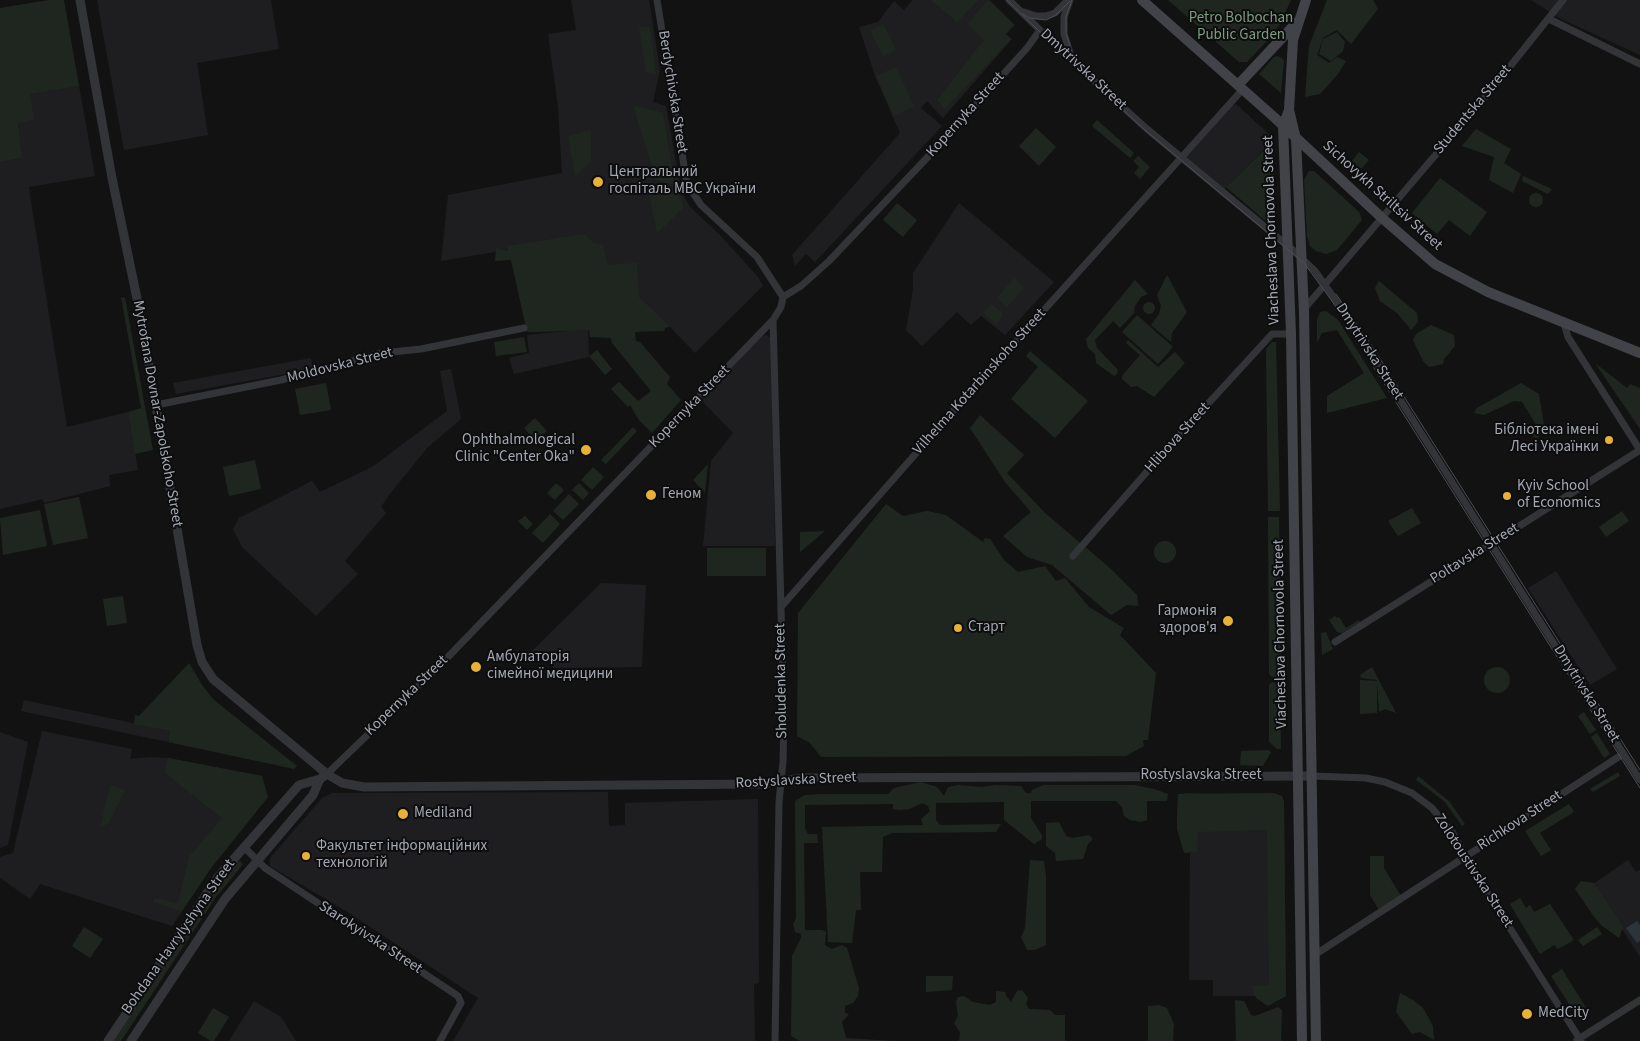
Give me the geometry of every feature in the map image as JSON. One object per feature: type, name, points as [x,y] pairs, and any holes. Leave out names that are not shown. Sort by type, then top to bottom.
[{"type":"main road","name":"Sichovykh Striltsiv Street","points":[[1142,0],[1241,87],[1382,218],[1435,264],[1457,277],[1564,324],[1640,353]]},
{"type":"main road","points":[[1289,110],[1291,57],[1298,21],[1306,0]]},
{"type":"main road","points":[[1241,87],[1298,21]]},
{"type":"main road","name":"Viacheslava Chornovola Street","points":[[1289,110],[1283,126],[1291,334],[1302,1041]]},
{"type":"main road","name":"Viacheslava Chornovola Street","points":[[1289,110],[1296,139],[1304,309],[1316,1041]]},
{"type":"street","name":"Mytrofana Dovnar-Zapolskoho Street","points":[[80,0],[156,405],[197,645],[202,662],[213,679],[323,777]]},
{"type":"street","name":"Berdychivska Street","points":[[657,0],[687,184],[700,205],[756,257],[783,297]]},
{"type":"street","name":"Dmytrivska Street","points":[[1009,0],[1074,64],[1181,158],[1301,257],[1325,284],[1492,544],[1640,780]]},
{"type":"street","points":[[1017,8],[1028,14],[1046,16],[1055,13],[1069,0]]},
{"type":"street","points":[[1069,0],[1064,18],[1064,34],[1074,64]]},
{"type":"street","name":"Studentska Street","points":[[1382,218],[1563,0]]},
{"type":"street","points":[[1549,19],[1640,64]]},
{"type":"street","name":"Kopernyka Street","points":[[323,777],[447,658],[773,320],[783,297],[801,286],[829,261],[1027,48],[1040,30]]},
{"type":"street","name":"Vilhelma Kotarbinskoho Street","points":[[781,607],[955,409],[1181,158],[1241,87]]},
{"type":"street","points":[[1304,309],[1382,218]]},
{"type":"street","name":"Sholudenka Street","points":[[773,320],[784,717],[782,781],[779,802],[775,1041]]},
{"type":"street","points":[[1564,324],[1568,337],[1640,450]]},
{"type":"street","name":"Moldovska Street","points":[[156,405],[281,380],[382,353],[421,348],[524,328]]},
{"type":"street","name":"Hlibova Street","points":[[1073,556],[1176,438],[1272,334],[1291,334]]},
{"type":"street","name":"Poltavska Street","points":[[1335,642],[1640,450]]},
{"type":"street","name":"Richkova Street","points":[[1316,954],[1623,754]]},
{"type":"street","name":"Rostyslavska Street","points":[[323,777],[342,783],[364,786],[760,784],[804,778],[1313,776]]},
{"type":"street","name":"Zolotoustivska Street","points":[[1313,776],[1366,778],[1385,782],[1412,793],[1432,808],[1460,845],[1464,856],[1579,1040]]},
{"type":"street","name":"Bohdana Havrylyshyna Street","points":[[108,1041],[188,919],[218,877],[299,785],[323,777]]},
{"type":"street","name":"Bohdana Havrylyshyna Street","points":[[131,1041],[225,899],[256,860],[313,795],[323,777]]},
{"type":"street","name":"Starokyivska Street","points":[[244,847],[256,860],[458,996],[461,1003],[440,1041]]},
{"type":"street","points":[[1579,1040],[1640,1000]]},
{"type":"shaded area","points":[[97,0],[271,0],[279,49],[197,63],[208,135],[124,150]]},
{"type":"shaded area","name":"Центральний госпіталь МВС України","points":[[571,0],[649,0],[660,70],[653,102],[666,106],[681,190],[690,207],[719,234],[758,277],[763,286],[695,353],[670,327],[588,330],[589,357],[514,374],[509,358],[529,353],[527,335],[568,331],[527,332],[514,269],[507,250],[441,261],[448,195],[562,173],[558,107],[548,34],[576,30]]},
{"type":"shaded area","points":[[913,0],[990,0],[1015,25],[1006,34],[1012,39],[943,118],[927,101],[921,108],[942,126],[815,262],[806,254],[795,266],[792,255],[900,133],[875,76],[859,27],[878,22],[894,1],[904,10]]},
{"type":"shaded area","points":[[1531,0],[1640,0],[1640,55],[1561,19]]},
{"type":"shaded area","points":[[79,86],[95,176],[29,187],[31,202],[67,427],[128,412],[138,470],[109,475],[110,486],[44,503],[43,499],[0,509],[0,162],[22,158],[18,122],[30,93]]},
{"type":"shaded area","points":[[1236,104],[1271,136],[1270,143],[1224,189],[1186,157],[1231,106]]},
{"type":"shaded area","points":[[959,203],[1054,282],[1005,335],[981,316],[971,325],[957,312],[922,346],[906,330],[913,289],[913,273]]},
{"type":"shaded area","points":[[766,335],[771,338],[775,546],[703,546],[711,461],[733,433],[701,400],[762,336]]},
{"type":"shaded area","points":[[311,358],[313,369],[176,394],[173,383]]},
{"type":"shaded area","points":[[451,369],[461,419],[427,448],[389,495],[381,507],[386,513],[345,561],[358,574],[316,616],[242,547],[233,529],[239,518],[312,481],[320,492],[372,467],[447,411],[440,371]]},
{"type":"shaded area","points":[[1556,571],[1617,669],[1590,685],[1528,588]]},
{"type":"shaded area","points":[[601,583],[646,585],[642,667],[553,668],[554,655],[530,653]]},
{"type":"shaded area","points":[[24,700],[170,731],[168,742],[21,711]]},
{"type":"shaded area","points":[[42,731],[132,749],[130,759],[168,758],[262,776],[268,797],[211,868],[172,926],[40,884],[30,899],[0,878],[0,857],[13,853]]},
{"type":"shaded area","points":[[0,732],[28,742],[8,845],[0,848]]},
{"type":"shaded area","points":[[608,792],[609,826],[625,825],[625,803],[758,799],[759,983],[754,984],[755,1041],[453,1041],[478,998],[349,913],[270,866],[270,858],[322,798],[332,793]]},
{"type":"shaded area","points":[[1184,793],[1282,796],[1284,802],[1286,996],[1213,996],[1213,980],[1189,980],[1190,853],[1184,853]]},
{"type":"shaded area","points":[[1628,860],[1636,872],[1640,870],[1640,957],[1593,884]]},
{"type":"shaded area","points":[[1637,921],[1640,925],[1640,941],[1637,943],[1626,928]]},
{"type":"shaded area","points":[[254,1001],[281,1017],[296,1041],[229,1041]]},
{"type":"green space","points":[[49,0],[64,0],[79,86],[30,94],[34,119],[18,123],[22,158],[0,162],[0,8]]},
{"type":"green space","points":[[931,0],[978,0],[957,22]]},
{"type":"green space","points":[[988,0],[1014,25],[1005,34],[1011,39],[945,109],[937,100],[984,40],[968,24]]},
{"type":"green space","name":"Petro Bolbochan Public Garden","points":[[1168,0],[1291,0],[1279,26],[1267,41],[1247,62],[1239,62]]},
{"type":"green space","points":[[1327,0],[1373,0],[1378,9],[1351,44],[1337,30],[1323,38],[1317,55],[1329,63],[1337,57],[1346,61],[1338,74],[1320,94],[1305,97],[1309,46]]},
{"type":"green space","points":[[883,24],[896,50],[883,57],[870,31]]},
{"type":"green space","points":[[639,27],[650,27],[656,74],[646,72]]},
{"type":"green space","points":[[1337,32],[1345,42],[1343,51],[1331,61],[1319,54],[1323,39]]},
{"type":"green space","points":[[1278,56],[1284,60],[1281,93],[1259,74],[1274,57]]},
{"type":"green space","points":[[896,67],[914,106],[894,116],[876,76]]},
{"type":"green space","points":[[633,105],[663,113],[675,185],[656,180]]},
{"type":"green space","points":[[1097,120],[1134,153],[1130,158],[1092,126]]},
{"type":"green space","points":[[1036,128],[1056,147],[1039,166],[1019,146]]},
{"type":"green space","points":[[1476,129],[1511,149],[1504,163],[1521,174],[1513,193],[1489,180],[1494,157],[1462,146]]},
{"type":"green space","points":[[591,130],[591,162],[575,176],[568,136]]},
{"type":"green space","points":[[1263,151],[1274,159],[1275,229],[1226,187]]},
{"type":"green space","points":[[1359,152],[1369,160],[1361,169],[1352,161]]},
{"type":"green space","points":[[1138,156],[1150,167],[1140,179],[1134,173],[1139,167],[1133,161]]},
{"type":"green space","points":[[1309,171],[1314,171],[1359,212],[1362,220],[1337,250],[1326,254],[1316,251],[1310,246],[1307,236],[1304,180]]},
{"type":"green space","points":[[1523,176],[1552,189],[1548,194],[1522,181]]},
{"type":"green space","points":[[1440,178],[1487,212],[1470,236],[1449,220],[1437,234],[1412,213]]},
{"type":"green space","points":[[653,185],[676,194],[683,203],[683,208],[657,233],[648,189]]},
{"type":"green space","points":[[1533,193],[1539,193],[1543,200],[1539,207],[1533,207],[1529,203],[1529,197]]},
{"type":"green space","points":[[897,203],[917,220],[903,237],[883,220]]},
{"type":"green space","points":[[584,234],[594,243],[603,245],[607,265],[637,263],[639,297],[670,327],[665,328],[664,331],[635,332],[636,341],[640,342],[670,377],[667,384],[681,400],[652,433],[639,420],[630,405],[628,407],[611,389],[619,382],[638,401],[651,391],[612,343],[611,338],[590,337],[589,330],[527,332],[511,260],[495,261],[496,248],[508,251],[508,246]]},
{"type":"green space","points":[[1167,275],[1187,312],[1172,333],[1171,342],[1151,325],[1159,314],[1161,306],[1157,295]]},
{"type":"green space","points":[[1014,278],[1024,287],[1007,307],[997,298]]},
{"type":"green space","points":[[1135,280],[1148,294],[1141,297],[1135,306],[1134,313],[1120,328],[1113,321],[1095,340],[1097,348],[1118,370],[1114,376],[1096,363],[1095,354],[1088,348],[1086,339]]},
{"type":"green space","points":[[1379,281],[1417,313],[1418,322],[1411,330],[1397,313],[1380,301],[1375,288]]},
{"type":"green space","points":[[121,297],[125,298],[153,450],[135,454],[128,412],[141,408]]},
{"type":"green space","points":[[1151,302],[1154,303],[1154,313],[1147,314],[1144,313],[1143,306],[1144,303]]},
{"type":"green space","points":[[991,304],[1003,314],[996,324],[983,313]]},
{"type":"green space","points":[[1326,311],[1338,320],[1387,398],[1327,413],[1327,396],[1364,373],[1337,330],[1322,333],[1317,343],[1317,320],[1320,312]]},
{"type":"green space","points":[[1137,315],[1173,347],[1158,364],[1122,332]]},
{"type":"green space","points":[[1431,325],[1454,335],[1455,346],[1444,359],[1443,364],[1429,367],[1423,361],[1413,340],[1416,334]]},
{"type":"green space","points":[[524,337],[527,352],[496,356],[494,342]]},
{"type":"green space","points":[[1128,340],[1158,367],[1175,352],[1185,363],[1154,397],[1137,386],[1131,387],[1122,379],[1122,376],[1140,355],[1126,343]]},
{"type":"green space","points":[[1272,342],[1276,342],[1280,511],[1268,511],[1266,349]]},
{"type":"green space","points":[[597,350],[612,369],[605,375],[589,356]]},
{"type":"green space","points":[[1030,351],[1088,401],[1055,438],[1011,399],[1038,367],[1026,356]]},
{"type":"green space","points":[[1595,363],[1627,388],[1630,384],[1640,388],[1640,429]]},
{"type":"green space","points":[[326,383],[331,410],[300,415],[295,389]]},
{"type":"green space","points":[[1521,383],[1539,394],[1544,425],[1538,438],[1533,437],[1536,424],[1522,402],[1514,401],[1484,415],[1474,413],[1477,408]]},
{"type":"green space","points":[[980,415],[1024,455],[1007,473],[1045,513],[1110,568],[1137,595],[1138,606],[1127,605],[1111,615],[1052,565],[1027,557],[1003,536],[1031,512],[1005,482],[970,428]]},
{"type":"green space","points":[[535,418],[547,431],[536,441],[524,428]]},
{"type":"green space","points":[[633,427],[637,431],[606,464],[601,460]]},
{"type":"green space","points":[[255,460],[261,489],[229,496],[223,467]]},
{"type":"green space","points":[[708,464],[705,493],[693,480]]},
{"type":"green space","points":[[593,467],[604,477],[592,490],[581,480]]},
{"type":"green space","points":[[556,483],[564,490],[555,500],[547,493]]},
{"type":"green space","points":[[579,483],[589,493],[583,500],[572,490]]},
{"type":"green space","points":[[569,494],[579,504],[563,520],[553,511]]},
{"type":"green space","points":[[79,497],[88,538],[53,545],[44,504]]},
{"type":"green space","name":"Старт","points":[[886,504],[903,516],[927,511],[946,515],[983,542],[985,538],[990,539],[1004,560],[1018,572],[1045,566],[1056,581],[1065,578],[1089,607],[1124,628],[1120,635],[1156,673],[1148,740],[1143,740],[1144,746],[1126,756],[821,757],[810,743],[797,736],[798,613]]},
{"type":"green space","points":[[1412,508],[1421,523],[1398,536],[1388,521]]},
{"type":"green space","points":[[40,510],[47,546],[3,555],[0,518]]},
{"type":"green space","points":[[1622,511],[1629,521],[1606,537],[1599,527]]},
{"type":"green space","points":[[550,514],[560,524],[543,543],[532,533]]},
{"type":"green space","points":[[525,516],[533,524],[527,530],[518,521]]},
{"type":"green space","points":[[1268,517],[1279,517],[1281,675],[1278,677],[1272,677],[1269,674]]},
{"type":"green space","points":[[825,531],[800,552],[800,532]]},
{"type":"green space","points":[[1165,541],[1173,544],[1176,552],[1173,560],[1165,563],[1157,560],[1154,552],[1157,544]]},
{"type":"green space","points":[[707,548],[766,548],[766,576],[707,576]]},
{"type":"green space","points":[[123,596],[127,623],[107,626],[103,599]]},
{"type":"green space","points":[[1335,616],[1339,617],[1346,628],[1359,620],[1360,622],[1342,633],[1337,632],[1329,620]]},
{"type":"green space","points":[[1326,632],[1333,649],[1322,655],[1321,633]]},
{"type":"green space","points":[[189,663],[202,685],[214,700],[297,766],[294,769],[168,742],[170,731],[134,724],[135,715],[139,716]]},
{"type":"green space","points":[[1372,667],[1396,713],[1385,709],[1379,712],[1377,680],[1361,678],[1360,675]]},
{"type":"green space","points":[[1497,667],[1506,671],[1510,680],[1506,689],[1497,693],[1488,689],[1484,680],[1488,671]]},
{"type":"green space","points":[[1360,680],[1377,681],[1377,713],[1360,714]]},
{"type":"green space","points":[[1272,682],[1280,684],[1281,749],[1277,749],[1269,742],[1269,685]]},
{"type":"green space","points":[[1584,712],[1596,730],[1590,734],[1578,716]]},
{"type":"green space","points":[[1597,733],[1610,754],[1604,758],[1591,737]]},
{"type":"green space","points":[[1268,750],[1271,752],[1263,766],[1240,765],[1241,751]]},
{"type":"green space","points":[[168,758],[262,776],[268,797],[211,868],[182,911],[154,902],[154,898],[178,903],[189,857],[222,818],[165,773]]},
{"type":"green space","points":[[1618,772],[1620,776],[1593,792],[1590,789]]},
{"type":"green space","points":[[1418,776],[1449,801],[1465,824],[1462,826],[1445,802],[1416,780]]},
{"type":"green space","points":[[921,782],[937,787],[944,796],[948,787],[958,785],[982,787],[995,785],[1021,786],[1026,793],[1031,793],[1032,790],[1043,785],[1134,785],[1168,794],[1167,801],[1147,801],[1147,820],[1141,822],[1130,820],[1124,816],[1122,807],[1116,801],[1031,801],[1031,818],[1042,835],[1042,839],[1034,844],[1004,820],[1004,802],[936,803],[936,820],[940,825],[1001,824],[996,832],[892,833],[883,837],[882,872],[860,872],[861,910],[856,910],[852,943],[828,942],[822,827],[923,825],[921,819],[930,811],[928,806],[922,803],[910,809],[900,810],[893,809],[893,804],[805,805],[805,829],[808,834],[817,834],[818,843],[804,843],[805,930],[822,930],[826,932],[825,945],[832,949],[842,945],[847,948],[859,988],[858,996],[853,1003],[845,1006],[845,1013],[849,1014],[842,1022],[846,1038],[893,1041],[800,1041],[791,1036],[792,956],[801,938],[801,934],[795,932],[793,924],[796,918],[795,801],[805,795],[888,794],[894,788]]},
{"type":"green space","points":[[110,785],[125,790],[109,823],[100,828]]},
{"type":"green space","points":[[1274,793],[1282,796],[1284,802],[1286,996],[1268,1006],[1256,998],[1251,986],[1269,985],[1267,830],[1198,832],[1197,852],[1184,853],[1177,829],[1177,815],[1178,794]]},
{"type":"green space","points":[[1569,804],[1574,812],[1540,833],[1551,850],[1541,856],[1525,831]]},
{"type":"green space","points":[[1059,822],[1066,836],[1072,838],[1089,835],[1093,839],[1088,844],[1083,859],[1056,861],[1055,853],[1046,846],[1046,823]]},
{"type":"green space","points":[[1370,856],[1384,856],[1384,868],[1401,896],[1379,910],[1370,895]]},
{"type":"green space","points":[[1030,860],[1044,861],[1046,876],[1046,945],[1035,950],[1027,950],[1021,937],[1025,928]]},
{"type":"green space","points":[[240,861],[243,864],[216,897],[121,1041],[112,1041],[207,895],[233,863]]},
{"type":"green space","points":[[1581,881],[1594,883],[1623,927],[1619,938],[1601,925],[1575,889]]},
{"type":"green space","points":[[1520,898],[1526,908],[1530,905],[1534,912],[1550,904],[1574,940],[1558,949],[1554,945],[1540,954],[1510,904]]},
{"type":"green space","points":[[84,927],[103,939],[90,958],[72,946]]},
{"type":"green space","points":[[1597,927],[1602,934],[1583,946],[1578,940]]},
{"type":"green space","points":[[1562,969],[1586,1008],[1576,1015],[1551,976]]},
{"type":"green space","points":[[926,976],[953,976],[952,990],[926,992]]},
{"type":"green space","points":[[1022,990],[1028,998],[1026,1004],[1029,1009],[1050,1010],[1055,1015],[1065,1015],[1065,1041],[959,1041],[960,1032],[954,1023],[958,1016],[956,1002],[958,997],[964,996],[973,1002],[990,1005],[996,1002],[996,991],[1005,992],[1011,1002],[1017,991]]},
{"type":"green space","points":[[1400,993],[1423,1008],[1433,1026],[1434,1040],[1420,1032],[1412,1034],[1396,1012]]},
{"type":"green space","points":[[1235,1000],[1244,1001],[1251,1015],[1255,1016],[1278,1007],[1282,1010],[1281,1041],[1236,1041]]},
{"type":"green space","points":[[1159,1005],[1167,1008],[1174,1024],[1173,1041],[1148,1041],[1148,1006]]},
{"type":"green space","points":[[213,1008],[229,1017],[214,1041],[211,1041],[198,1033]]},
{"type":"tram line","points":[[1007,0],[1145,130],[1304,263],[1332,301],[1640,788]]},
{"type":"tram line","points":[[1072,0],[1066,16],[1066,33],[1072,52],[1082,66]]},
{"type":"tram line","points":[[1023,14],[1029,18],[1046,20],[1056,15],[1070,1]]},
{"type":"tram line","points":[[1336,294],[1372,346],[1640,770]]},
{"type":"place","name":"Центральний госпіталь МВС України","points":[[598,182]]},
{"type":"place","name":"Бібліотека імені Лесі Українки","points":[[1609,440]]},
{"type":"place","name":"Ophthalmological Clinic \"Center Oka\"","points":[[586,450]]},
{"type":"place","name":"Геном","points":[[651,495]]},
{"type":"place","name":"Kyiv School of Economics","points":[[1507,496]]},
{"type":"place","name":"Гармонія здоров'я","points":[[1228,621]]},
{"type":"place","name":"Старт","points":[[958,628]]},
{"type":"place","name":"Амбулаторія сімейної медицини","points":[[476,667]]},
{"type":"place","name":"Mediland","points":[[403,814]]},
{"type":"place","name":"Факультет інформаційних технологій","points":[[306,856]]},
{"type":"place","name":"MedCity","points":[[1527,1014]]}]
